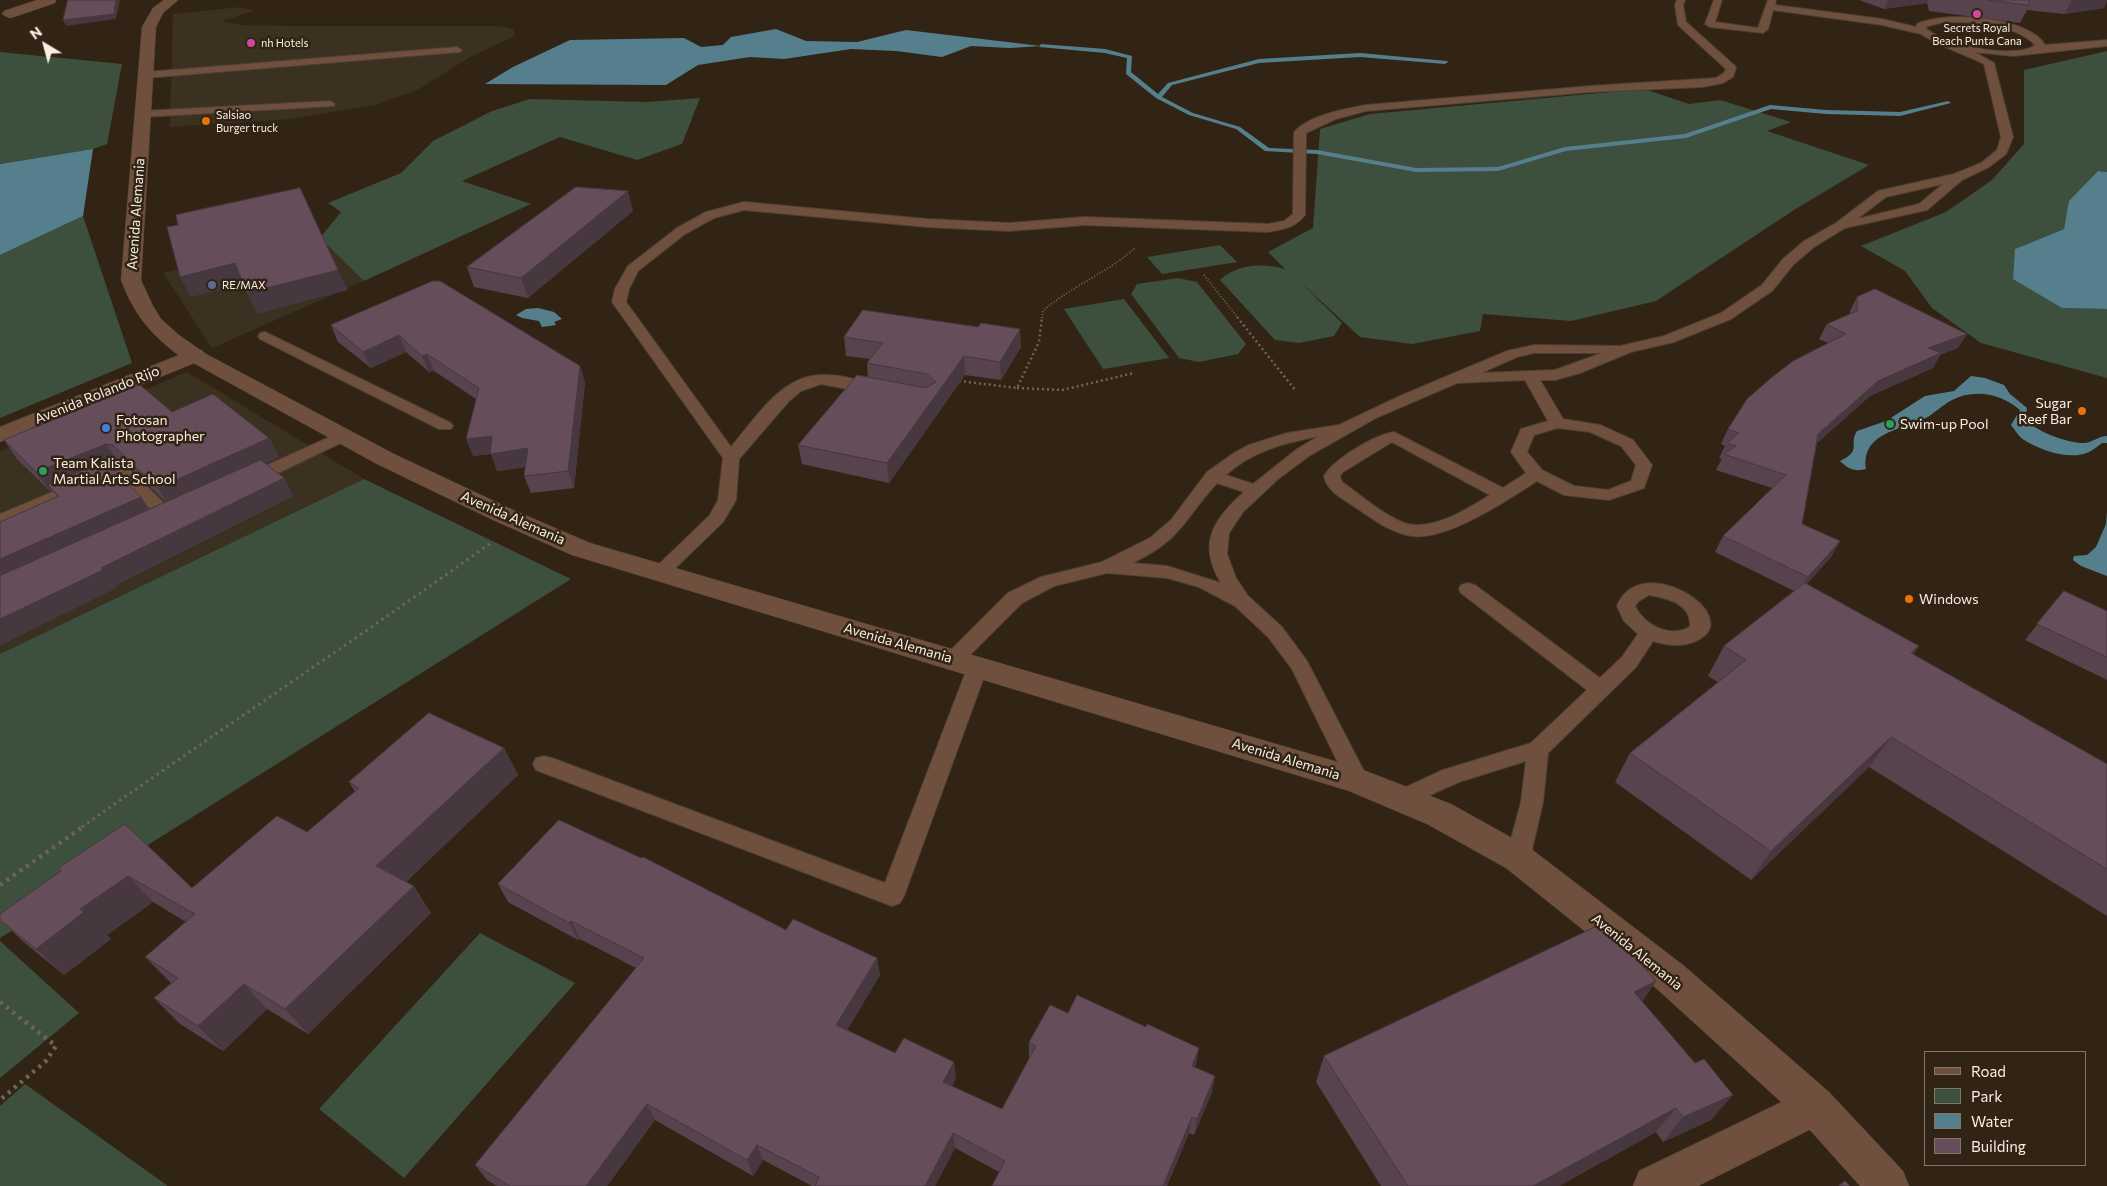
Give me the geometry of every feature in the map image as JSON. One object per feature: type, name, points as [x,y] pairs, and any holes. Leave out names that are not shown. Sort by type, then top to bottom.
[{"type":"street","points":[[9,14],[50,0]]},
{"type":"street","name":"Avenida Alemania","points":[[172,0],[158,11],[149,27],[131,280],[142,306],[158,328],[194,356],[341,437],[519,523],[582,549],[1358,781],[1439,814],[1518,858],[1670,977],[1815,1106],[1888,1186]]},
{"type":"street","name":"Avenida Rolando Rijo","points":[[0,435],[194,356]]},
{"type":"street","points":[[1654,1186],[1815,1106]]},
{"type":"lane","points":[[732,458],[619,302],[622,289],[633,269],[695,222],[728,209],[744,206],[927,224],[1000,227],[1085,221],[1268,228],[1288,224],[1299,215],[1300,132],[1317,121],[1338,113],[1366,108],[1592,89],[1702,84],[1720,81],[1729,75],[1732,68],[1681,23],[1684,16],[1678,5],[1680,0]]},
{"type":"lane","points":[[1718,0],[1706,19],[1710,24],[1760,31],[1763,29],[1771,3],[1922,27],[1942,18],[2006,26],[2039,40],[2041,45],[2038,49]]},
{"type":"lane","points":[[1458,378],[1531,377],[1575,370],[1626,349],[1669,339],[1726,316],[1767,288],[1788,262],[1809,244],[1840,226],[1882,194],[1958,178],[1985,165],[2002,152],[2007,137],[1989,62],[1968,51],[1938,41],[1922,27]]},
{"type":"lane","points":[[1989,62],[2004,56],[2038,49],[2107,43]]},
{"type":"lane","points":[[1952,46],[2019,54]]},
{"type":"lane","points":[[146,75],[457,50]]},
{"type":"lane","points":[[143,114],[330,104]]},
{"type":"lane","points":[[1840,226],[1923,207],[1958,178]]},
{"type":"lane","points":[[265,336],[444,426]]},
{"type":"lane","points":[[1358,781],[1300,666],[1275,632],[1242,600],[1226,575],[1218,556],[1218,538],[1233,512],[1255,490],[1312,447],[1345,428],[1512,354],[1534,349],[1626,349]]},
{"type":"lane","points":[[1531,377],[1556,423]]},
{"type":"lane","points":[[658,572],[717,518],[727,500],[732,458],[797,386],[820,379],[888,392]]},
{"type":"lane","points":[[1556,423],[1594,428],[1627,443],[1644,464],[1638,484],[1610,495],[1570,491],[1536,474],[1519,452],[1527,432],[1556,423]]},
{"type":"lane","points":[[544,764],[892,896],[966,663],[1015,598],[1048,581],[1107,567],[1143,550],[1164,537],[1213,476],[1234,460],[1263,445],[1303,434],[1345,428]]},
{"type":"lane","points":[[237,485],[341,437]]},
{"type":"lane","points":[[1503,495],[1394,437],[1386,438],[1336,469],[1332,476],[1334,484],[1402,529],[1421,531],[1436,528],[1503,495],[1536,474]]},
{"type":"lane","points":[[0,520],[119,469],[168,517]]},
{"type":"lane","points":[[1213,476],[1255,490]]},
{"type":"lane","points":[[150,525],[186,509]]},
{"type":"lane","points":[[1107,567],[1167,572],[1206,583],[1242,600]]},
{"type":"lane","points":[[1468,590],[1601,690]]},
{"type":"lane","points":[[1401,798],[1433,782],[1465,770],[1538,750],[1629,662],[1650,632]]},
{"type":"lane","points":[[1518,858],[1532,802],[1538,750]]},
{"type":"path","points":[[1017,388],[1039,342],[1043,311],[1060,295],[1123,259],[1160,224]]},
{"type":"path","points":[[1204,275],[1296,391]]},
{"type":"path","points":[[952,380],[1017,388],[1062,390],[1134,373]]},
{"type":"path","points":[[0,885],[241,715],[399,609],[519,523]]},
{"type":"path","points":[[0,1002],[56,1046],[45,1062],[0,1100]]},
{"type":"shaded area","points":[[241,7],[253,11],[222,21],[240,25],[286,26],[498,26],[513,29],[515,36],[472,56],[419,89],[376,105],[290,119],[170,127],[173,14]]},
{"type":"shaded area","points":[[320,238],[364,281],[212,348],[163,273]]},
{"type":"shaded area","points":[[187,372],[364,479],[0,654],[0,451]]},
{"type":"green space","points":[[2107,51],[2107,172],[2098,171],[2070,201],[2064,229],[2015,249],[2062,308],[2107,309],[2107,378],[1981,343],[1932,308],[1905,271],[1861,246],[1946,212],[1992,180],[2024,144],[2024,70]]},
{"type":"green space","points":[[0,52],[122,64],[107,144],[93,149],[0,164]]},
{"type":"green space","points":[[1644,89],[1689,104],[1720,100],[1791,122],[1767,131],[1869,165],[1794,210],[1656,301],[1571,321],[1483,314],[1480,331],[1412,344],[1360,337],[1298,280],[1342,323],[1334,336],[1299,343],[1275,340],[1220,280],[1235,271],[1251,266],[1285,269],[1268,252],[1313,228],[1320,129],[1370,114]]},
{"type":"green space","points":[[700,98],[682,144],[637,160],[560,137],[462,181],[531,204],[364,281],[320,238],[341,212],[328,203],[401,173],[433,141],[492,111],[530,99],[647,102]]},
{"type":"green space","points":[[83,216],[132,363],[0,418],[0,255]]},
{"type":"green space","points":[[1220,245],[1237,262],[1162,274],[1147,257]]},
{"type":"green space","points":[[1178,278],[1197,282],[1246,344],[1238,354],[1199,362],[1179,358],[1131,294],[1137,284]]},
{"type":"green space","points":[[1124,299],[1169,358],[1103,369],[1064,309]]},
{"type":"green space","points":[[364,479],[571,579],[0,938],[0,654]]},
{"type":"green space","points":[[480,933],[575,983],[404,1178],[319,1109]]},
{"type":"green space","points":[[0,941],[79,1013],[0,1078]]},
{"type":"green space","points":[[25,1084],[168,1186],[0,1186],[0,1106]]},
{"type":"water","points":[[776,29],[806,41],[857,42],[906,30],[1041,46],[1010,48],[971,46],[942,57],[896,51],[851,49],[784,59],[750,57],[698,65],[666,85],[485,84],[513,67],[570,40],[684,38],[701,47],[723,45],[731,37]]},
{"type":"water","points":[[93,149],[83,216],[0,255],[0,164]]},
{"type":"water","points":[[2098,171],[2107,172],[2107,309],[2062,308],[2013,279],[2015,249],[2064,229],[2069,201]]},
{"type":"water","points":[[538,308],[554,312],[562,319],[554,322],[556,325],[542,327],[539,321],[516,315],[526,309]]},
{"type":"water","name":"Swim-up Pool","points":[[1971,376],[1985,378],[2004,385],[2010,394],[2027,408],[2025,418],[2029,423],[2044,432],[2078,443],[2085,443],[2107,436],[2107,443],[2102,443],[2091,451],[2081,454],[2064,455],[2047,451],[2022,439],[2011,425],[2020,410],[2013,404],[1988,394],[1970,394],[1952,400],[1924,419],[1894,430],[1876,440],[1866,457],[1866,469],[1852,469],[1840,461],[1851,454],[1857,431],[1886,421],[1925,396],[1954,391]]},
{"type":"water","points":[[2107,511],[2107,576],[2081,566],[2073,560],[2074,556],[2087,555],[2096,547],[2106,524]]},
{"type":"building","points":[[68,0],[116,0],[114,14],[63,20]]},
{"type":"building","points":[[1988,0],[2029,0],[2029,5]]},
{"type":"building","points":[[576,187],[628,191],[521,278],[467,267]]},
{"type":"building","points":[[300,188],[338,270],[247,293],[235,263],[180,277],[167,227],[178,225],[176,215]]},
{"type":"building","points":[[433,281],[440,281],[580,366],[568,471],[524,476],[528,448],[490,454],[492,436],[466,439],[479,388],[427,354],[422,356],[399,335],[363,352],[331,325]]},
{"type":"building","points":[[1875,289],[1967,334],[1928,348],[1941,353],[1878,381],[1818,434],[1802,524],[1840,541],[1808,577],[1723,536],[1786,475],[1724,454],[1736,446],[1727,443],[1739,433],[1728,429],[1747,399],[1771,378],[1793,361],[1846,334],[1827,324],[1857,311],[1857,297]]},
{"type":"building","points":[[863,310],[978,327],[981,323],[1020,329],[1000,362],[964,356],[887,463],[798,445],[857,375],[926,388],[936,382],[927,374],[867,363],[883,343],[844,337]]},
{"type":"building","points":[[140,385],[172,412],[213,394],[269,438],[158,488],[113,445],[106,444],[36,472],[4,440]]},
{"type":"building","points":[[261,460],[284,478],[101,568],[103,570],[0,619],[0,576]]},
{"type":"building","points":[[105,461],[141,497],[0,559],[0,522],[59,496],[48,485]]},
{"type":"building","points":[[1805,583],[1919,646],[1911,653],[2107,764],[2107,869],[1891,737],[1771,851],[1630,753],[1746,660],[1724,646]]},
{"type":"building","points":[[2064,591],[2107,611],[2107,657],[2037,624]]},
{"type":"building","points":[[429,713],[504,748],[376,866],[414,886],[285,1009],[244,984],[198,1026],[154,998],[178,978],[145,957],[195,914],[128,876],[80,909],[84,912],[36,949],[0,920],[0,914],[61,871],[58,868],[125,824],[192,888],[277,816],[307,832],[359,788],[349,782]]},
{"type":"building","points":[[559,820],[641,858],[643,857],[786,930],[793,919],[877,958],[836,1025],[895,1053],[904,1038],[954,1062],[943,1082],[1002,1109],[1036,1046],[1029,1042],[1050,1005],[1068,1013],[1077,995],[1146,1027],[1147,1024],[1199,1048],[1192,1066],[1215,1076],[1197,1119],[1192,1117],[1163,1186],[992,1186],[1005,1161],[953,1133],[925,1186],[815,1186],[819,1177],[757,1145],[747,1160],[647,1104],[586,1186],[510,1186],[475,1165],[644,958],[571,921],[569,923],[498,884]]},
{"type":"building","points":[[1604,923],[1656,981],[1634,992],[1695,1063],[1704,1059],[1733,1095],[1683,1117],[1676,1108],[1533,1186],[1408,1186],[1324,1056]]},
{"type":"building","points":[[1845,1181],[1850,1186],[1839,1186]]},
{"type":"waterway","points":[[1041,46],[1105,51],[1130,57],[1128,73],[1158,97]]},
{"type":"waterway","points":[[1158,97],[1170,84],[1259,61],[1360,55],[1445,62]]},
{"type":"waterway","points":[[1158,97],[1191,114],[1238,128],[1267,150],[1317,152],[1416,170],[1498,169],[1565,149],[1686,136],[1770,107],[1826,112],[1900,114],[1948,103]]},
{"type":"place","name":"Secrets Royal Beach Punta Cana","points":[[1977,14]]},
{"type":"place","name":"nh Hotels","points":[[251,43]]},
{"type":"place","name":"Salsiao Burger truck","points":[[206,121]]},
{"type":"place","name":"RE/MAX","points":[[212,285]]},
{"type":"place","name":"Sugar Reef Bar","points":[[2082,411]]},
{"type":"place","name":"Swim-up Pool","points":[[1890,424]]},
{"type":"place","name":"Fotosan Photographer","points":[[106,428]]},
{"type":"place","name":"Team Kalista Martial Arts School","points":[[43,471]]},
{"type":"place","name":"Windows","points":[[1909,599]]}]
